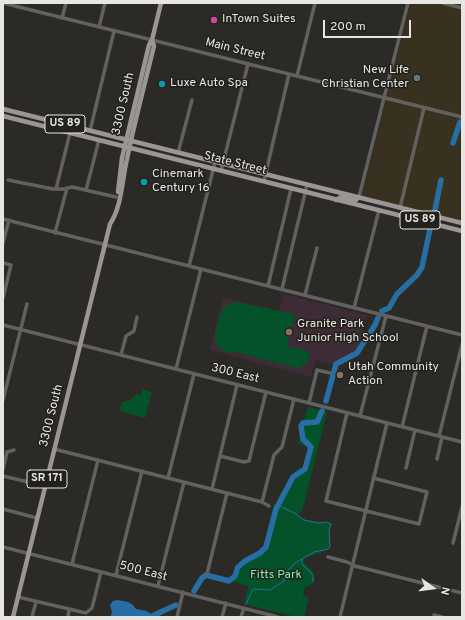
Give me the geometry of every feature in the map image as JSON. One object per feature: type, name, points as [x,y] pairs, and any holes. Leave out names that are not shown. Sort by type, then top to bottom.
[{"type":"main road","name":"3300 South","points":[[13,617],[110,224],[114,218],[119,199],[128,140],[149,45],[152,40],[162,3]]},
{"type":"main road","name":"State Street","points":[[3,109],[462,224]]},
{"type":"main road","name":"State Street","points":[[3,116],[462,231]]},
{"type":"main road","name":"3300 South","points":[[112,221],[127,147]]},
{"type":"main road","points":[[336,200],[341,197],[356,200],[359,197]]},
{"type":"street","name":"Main Street","points":[[3,3],[462,117]]},
{"type":"street","points":[[62,18],[66,3]]},
{"type":"street","points":[[100,27],[105,3]]},
{"type":"street","points":[[297,76],[315,3]]},
{"type":"street","points":[[359,197],[408,3]]},
{"type":"street","points":[[443,3],[462,8]]},
{"type":"street","points":[[90,131],[114,31]]},
{"type":"street","points":[[221,171],[248,64]]},
{"type":"street","points":[[264,181],[289,74]]},
{"type":"street","points":[[178,152],[192,100]]},
{"type":"street","points":[[400,208],[424,108]]},
{"type":"street","points":[[56,189],[70,132]]},
{"type":"street","points":[[86,190],[99,140]]},
{"type":"street","points":[[189,266],[215,162]]},
{"type":"street","points":[[8,180],[56,189],[72,187],[116,198]]},
{"type":"street","points":[[282,289],[307,184]]},
{"type":"street","points":[[55,233],[67,188]]},
{"type":"street","points":[[268,286],[291,188]]},
{"type":"street","points":[[354,308],[379,210]]},
{"type":"street","points":[[3,219],[305,296],[462,334]]},
{"type":"street","points":[[3,243],[9,220]]},
{"type":"street","points":[[305,296],[317,248]]},
{"type":"street","points":[[3,263],[11,265],[3,298]]},
{"type":"street","points":[[176,369],[201,269]]},
{"type":"street","points":[[3,400],[4,390],[28,304]]},
{"type":"street","points":[[360,416],[386,316]]},
{"type":"street","points":[[121,355],[126,336],[134,330],[138,317]]},
{"type":"street","name":"300 East","points":[[3,325],[462,442]]},
{"type":"street","points":[[402,427],[427,326]]},
{"type":"street","points":[[437,459],[462,345]]},
{"type":"street","points":[[309,403],[318,370],[330,373]]},
{"type":"street","points":[[168,478],[194,374]]},
{"type":"street","points":[[212,489],[237,385]]},
{"type":"street","points":[[220,456],[244,462],[249,460],[266,392]]},
{"type":"street","points":[[262,502],[274,455],[282,447],[294,399]]},
{"type":"street","points":[[347,413],[326,501],[419,524],[427,492],[373,478]]},
{"type":"street","points":[[340,617],[386,423]]},
{"type":"street","points":[[406,468],[415,430]]},
{"type":"street","points":[[54,449],[262,502],[269,506]]},
{"type":"street","points":[[3,469],[7,452],[14,450]]},
{"type":"street","points":[[72,564],[98,460]]},
{"type":"street","points":[[116,575],[142,471]]},
{"type":"street","points":[[3,476],[45,486]]},
{"type":"street","points":[[158,586],[184,482]]},
{"type":"street","points":[[207,574],[227,493]]},
{"type":"street","points":[[453,543],[462,507]]},
{"type":"street","points":[[3,509],[37,518]]},
{"type":"street","name":"500 East","points":[[3,548],[116,575],[278,617]]},
{"type":"street","points":[[328,557],[462,593]]},
{"type":"street","points":[[18,597],[69,610],[83,613],[88,612],[92,608],[101,572]]},
{"type":"street","points":[[177,617],[183,592]]},
{"type":"street","points":[[32,617],[36,602]]},
{"type":"street","points":[[222,617],[226,603]]},
{"type":"street","points":[[241,617],[244,608]]},
{"type":"street","points":[[68,617],[69,610]]},
{"type":"street","points":[[434,615],[442,617]]},
{"type":"shaded area","points":[[411,3],[462,3],[462,221],[362,196]]},
{"type":"shaded area","name":"Granite Park Junior High School","points":[[283,294],[367,315],[358,350],[331,364],[315,360],[311,377],[210,350],[223,297],[279,311]]},
{"type":"green space","points":[[235,302],[295,314],[287,346],[310,352],[307,365],[302,364],[301,369],[243,354],[239,352],[240,351],[229,353],[223,351],[217,344],[215,336],[217,327],[223,309]]},
{"type":"green space","points":[[142,389],[152,392],[145,418],[119,411],[122,402],[130,400],[137,394],[141,395]]},
{"type":"green space","name":"Fitts Park","points":[[308,407],[327,412],[302,512],[298,515],[307,520],[327,523],[331,524],[332,526],[329,530],[330,547],[320,553],[305,558],[305,564],[314,572],[312,577],[314,578],[314,581],[305,587],[303,596],[309,597],[304,617],[297,617],[244,604],[248,586],[230,581],[239,565],[263,547],[274,504],[277,504],[280,494],[296,470],[304,466],[308,449],[306,446],[298,444],[301,434],[300,424],[304,420]]},
{"type":"water","points":[[118,600],[128,602],[136,609],[147,611],[151,614],[150,617],[110,617],[112,613],[110,605],[113,601]]},
{"type":"waterway","points":[[453,143],[460,122]]},
{"type":"waterway","points":[[435,210],[441,180]]},
{"type":"waterway","points":[[382,311],[389,308],[397,294],[417,275],[422,267],[430,229]]},
{"type":"waterway","points":[[326,401],[336,364],[357,353],[378,318]]},
{"type":"waterway","points":[[194,591],[202,578],[206,575],[229,581],[235,576],[238,567],[245,561],[260,553],[266,547],[276,509],[293,477],[305,469],[311,447],[303,439],[301,426],[303,423],[317,422],[322,411]]},
{"type":"waterway","points":[[246,604],[253,589],[270,590],[284,581],[285,573],[295,563],[314,552],[328,549],[330,547],[329,530],[331,524],[326,522],[319,523],[304,520],[278,505]]},
{"type":"waterway","points":[[302,559],[302,564],[313,575],[313,582]]},
{"type":"waterway","points":[[143,616],[150,617],[176,605]]},
{"type":"place","name":"InTown Suites","points":[[214,20]]},
{"type":"place","name":"New Life Christian Center","points":[[417,78]]},
{"type":"place","name":"Luxe Auto Spa","points":[[162,84]]},
{"type":"place","name":"Cinemark Century 16","points":[[144,182]]},
{"type":"place","name":"Granite Park Junior High School","points":[[289,332]]},
{"type":"place","name":"Utah Community Action","points":[[340,375]]}]
